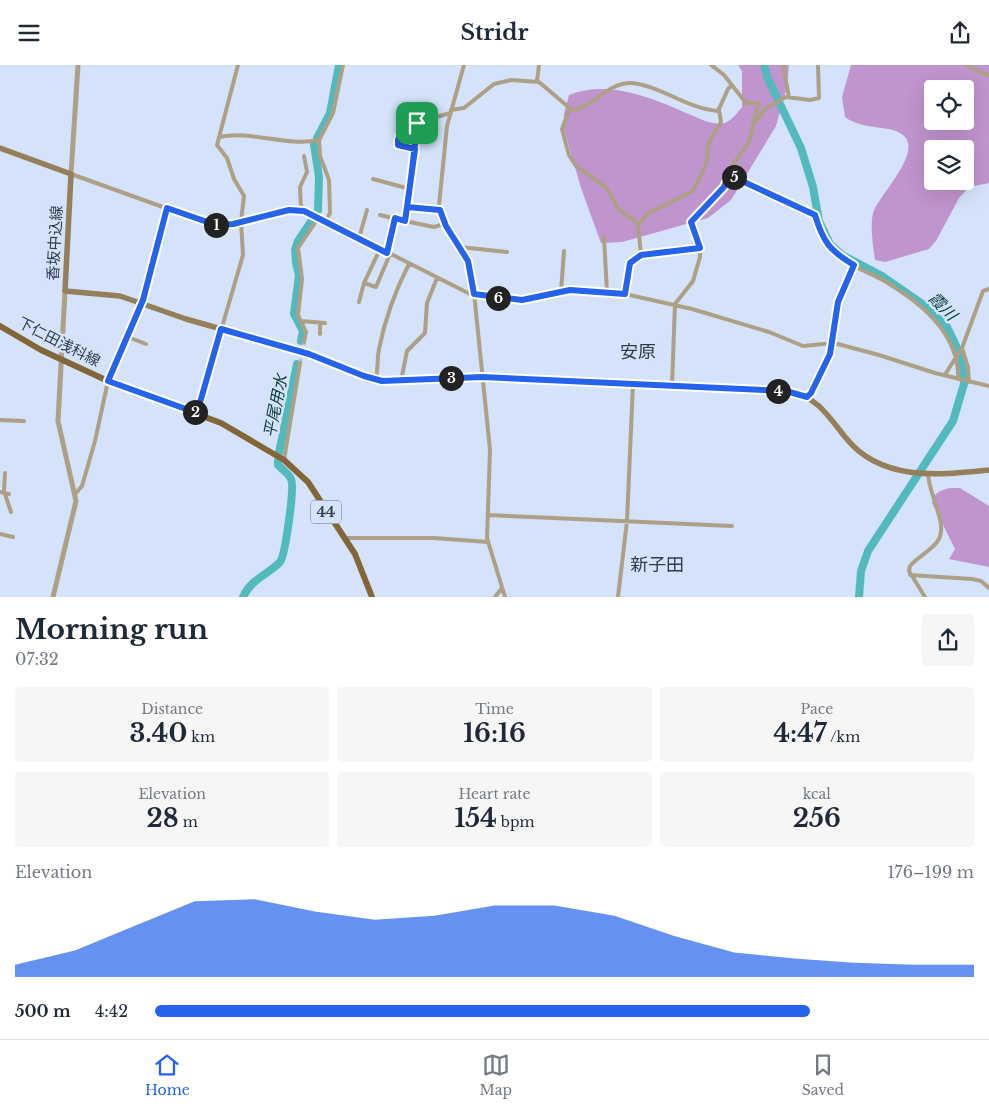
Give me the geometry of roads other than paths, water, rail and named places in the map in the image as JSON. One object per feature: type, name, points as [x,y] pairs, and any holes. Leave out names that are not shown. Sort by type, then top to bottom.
[{"type":"main road","points":[[0,148],[71,174]]},
{"type":"main road","name":"香坂中込線","points":[[71,174],[64,291],[113,295],[309,354],[376,380],[401,381],[482,377],[786,391],[807,397],[822,407],[847,440],[866,457],[884,466],[914,473],[989,470]]},
{"type":"main road","name":"下仁田浅科線","points":[[0,326],[60,359],[108,381],[221,423],[284,460],[308,482],[344,538],[360,563],[372,597]]},
{"type":"street","points":[[78,65],[71,174],[213,225],[242,222],[280,212],[301,210],[326,220],[408,264],[474,294],[522,300],[578,290],[625,294],[675,305],[769,332],[803,346],[830,343],[879,355],[959,380],[989,386]]},
{"type":"street","points":[[197,413],[242,259],[244,196],[234,179],[228,158],[218,147],[238,65]]},
{"type":"street","points":[[326,220],[330,213],[329,180],[320,156],[319,141],[333,113],[343,65]]},
{"type":"street","points":[[464,65],[450,111],[440,210],[444,224],[470,265],[490,451],[488,542],[505,597]]},
{"type":"street","points":[[536,81],[538,65]]},
{"type":"street","points":[[672,386],[675,305],[696,275],[700,248],[691,222],[724,187],[731,167],[749,141],[760,104],[746,103],[724,75],[711,65]]},
{"type":"street","points":[[783,65],[789,97]]},
{"type":"street","points":[[753,125],[766,108],[776,101],[789,97],[810,100],[819,98],[818,65]]},
{"type":"street","points":[[966,65],[989,76]]},
{"type":"street","points":[[415,149],[398,145],[398,140],[406,121],[417,123],[464,108],[498,81],[536,81],[546,86],[570,108],[582,107],[600,98],[613,87],[632,83],[707,109],[719,110]]},
{"type":"street","points":[[638,225],[647,214],[689,195],[696,188],[707,162],[708,144],[721,122],[719,110],[731,85]]},
{"type":"street","points":[[570,108],[562,129],[573,163],[606,187],[620,211],[632,218],[638,225],[641,255]]},
{"type":"street","points":[[405,221],[417,123]]},
{"type":"street","points":[[219,137],[232,134],[300,143],[319,141]]},
{"type":"street","points":[[301,210],[300,187],[307,172],[304,157]]},
{"type":"street","points":[[729,175],[815,215],[828,246],[836,255],[906,295],[931,316],[949,338],[956,359],[959,380]]},
{"type":"street","points":[[373,179],[410,189]]},
{"type":"street","points":[[407,207],[440,210]]},
{"type":"street","points":[[76,493],[82,486],[95,441],[108,381],[142,304],[167,208]]},
{"type":"street","points":[[359,238],[367,210]]},
{"type":"street","points":[[380,215],[434,227],[444,224]]},
{"type":"street","points":[[304,342],[306,332],[298,315],[302,279],[298,248],[319,217]]},
{"type":"street","points":[[364,283],[376,287],[389,253],[395,218]]},
{"type":"street","points":[[604,237],[607,292]]},
{"type":"street","points":[[460,247],[507,252]]},
{"type":"street","points":[[625,294],[630,263],[641,255],[700,248]]},
{"type":"street","points":[[359,302],[364,283],[380,249]]},
{"type":"street","points":[[561,292],[564,251]]},
{"type":"street","points":[[376,380],[378,350],[386,317],[408,264]]},
{"type":"street","points":[[807,397],[830,354],[830,343],[838,302],[854,265]]},
{"type":"street","points":[[401,381],[406,351],[426,330],[427,303],[437,278]]},
{"type":"street","points":[[946,373],[962,349],[983,291],[989,289]]},
{"type":"street","points":[[53,597],[74,515],[76,493],[58,421],[64,291]]},
{"type":"street","points":[[301,321],[325,323]]},
{"type":"street","points":[[320,323],[320,334]]},
{"type":"street","points":[[128,337],[146,344]]},
{"type":"street","points":[[962,349],[968,367],[968,382]]},
{"type":"street","points":[[284,460],[300,363]]},
{"type":"street","points":[[618,597],[627,521],[633,384]]},
{"type":"street","points":[[0,420],[24,421]]},
{"type":"street","points":[[5,473],[4,493],[11,512]]},
{"type":"street","points":[[925,597],[910,575],[910,566],[936,543],[940,536],[941,522],[929,489],[926,473]]},
{"type":"street","points":[[488,515],[732,526]]},
{"type":"street","points":[[0,534],[13,537]]},
{"type":"street","points":[[344,538],[434,538],[488,542]]},
{"type":"street","points":[[910,575],[972,579],[981,581],[989,588]]},
{"type":"street","points":[[496,597],[502,588]]},
{"type":"waterway","name":"平尾用水","points":[[317,138],[330,113],[339,65]]},
{"type":"waterway","name":"霞川","points":[[764,65],[768,79],[801,148],[813,187],[819,221],[830,244],[842,255],[882,276],[924,305],[947,327],[962,358],[964,384],[953,421],[868,551],[861,571],[859,597]]},
{"type":"waterway","name":"平尾用水","points":[[314,145],[319,177],[318,210]]},
{"type":"waterway","name":"平尾用水","points":[[301,341],[303,331],[294,314],[299,275],[295,250],[298,241],[312,220]]},
{"type":"waterway","name":"平尾用水","points":[[279,453],[297,364]]},
{"type":"waterway","name":"平尾用水","points":[[243,597],[246,591],[260,577],[280,562],[282,557],[289,521],[292,485],[290,477],[278,465],[278,461]]},
{"type":"tunnel","points":[[300,363],[304,342]]},
{"type":"district","name":"安原","points":[[638,352]]},
{"type":"district","name":"新子田","points":[[657,565]]}]
